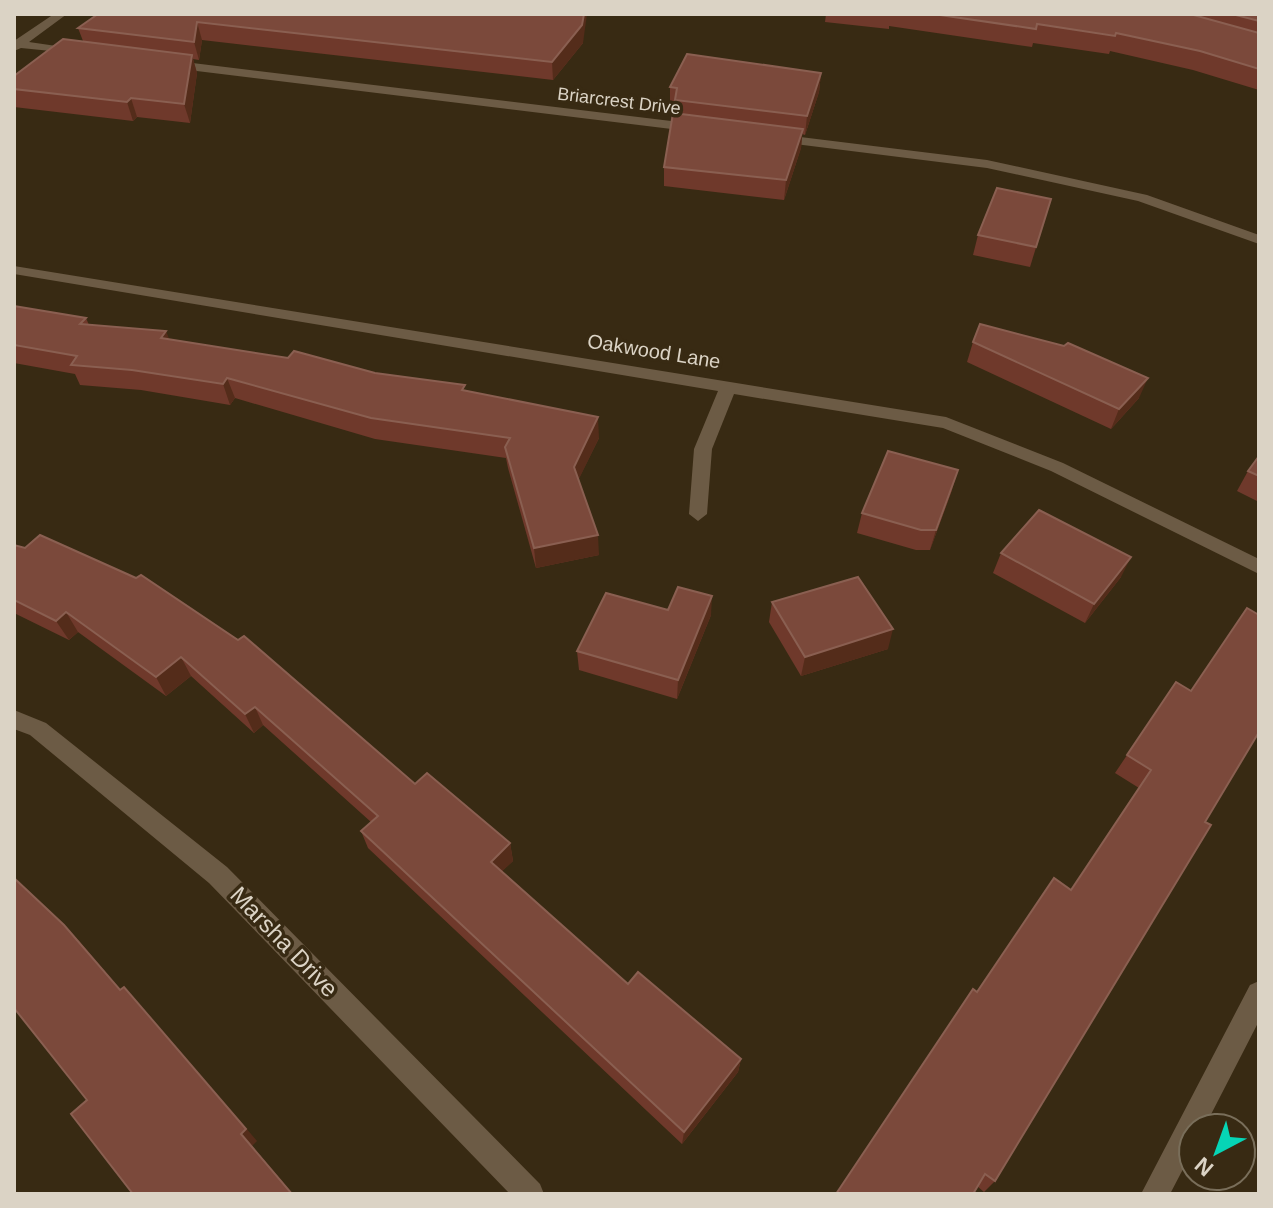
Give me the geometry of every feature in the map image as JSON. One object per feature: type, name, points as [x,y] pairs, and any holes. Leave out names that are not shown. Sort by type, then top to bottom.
[{"type":"street","points":[[16,46],[61,14]]},
{"type":"street","points":[[16,46],[93,54]]},
{"type":"street","name":"Briarcrest Drive","points":[[153,62],[718,131]]},
{"type":"street","points":[[766,137],[987,164],[1142,198],[1259,240]]},
{"type":"street","name":"Oakwood Lane","points":[[14,270],[946,423],[1057,467],[1259,567]]},
{"type":"street","points":[[698,514],[703,449],[729,385]]},
{"type":"street","name":"Marsha Drive","points":[[14,719],[38,729],[218,875],[530,1194]]},
{"type":"street","points":[[1155,1194],[1259,994]]},
{"type":"building","points":[[98,14],[584,14],[582,25],[552,62],[197,22],[194,42],[78,28]]},
{"type":"building","points":[[933,14],[1190,14],[1259,33],[1259,69],[1200,51],[1116,33],[1115,36],[1037,24],[1036,29]]},
{"type":"building","points":[[1232,14],[1259,14],[1259,21]]},
{"type":"building","points":[[63,39],[192,55],[184,104],[131,98],[127,102],[14,89],[14,76]]},
{"type":"building","points":[[687,54],[821,73],[807,116],[675,100],[677,88],[670,87]]},
{"type":"building","points":[[673,113],[803,129],[786,180],[664,167]]},
{"type":"building","points":[[997,188],[1051,199],[1036,247],[978,235]]},
{"type":"building","points":[[14,306],[86,318],[80,324],[166,331],[161,338],[288,358],[294,351],[375,373],[465,385],[462,390],[598,417],[574,467],[598,535],[534,548],[505,447],[510,438],[371,418],[227,378],[223,384],[132,370],[71,365],[77,356],[14,345]]},
{"type":"building","points":[[980,324],[1064,346],[1068,343],[1148,378],[1119,409],[973,342]]},
{"type":"building","points":[[888,451],[958,470],[936,530],[921,530],[862,513]]},
{"type":"building","points":[[1259,456],[1259,476],[1248,471]]},
{"type":"building","points":[[1039,510],[1131,557],[1094,604],[1001,553]]},
{"type":"building","points":[[40,535],[136,578],[141,575],[238,640],[244,636],[415,784],[427,773],[510,843],[491,862],[628,984],[638,972],[741,1059],[684,1132],[361,831],[378,816],[255,707],[245,714],[181,657],[156,677],[66,612],[56,621],[14,600],[14,545],[25,548]]},
{"type":"building","points":[[858,577],[893,629],[805,657],[772,602]]},
{"type":"building","points":[[678,587],[712,596],[678,680],[577,651],[606,593],[668,610]]},
{"type":"building","points":[[1247,608],[1259,615],[1259,732],[1205,822],[1211,825],[995,1181],[985,1174],[973,1194],[836,1194],[973,989],[977,992],[1054,878],[1071,890],[1151,770],[1127,755],[1176,682],[1191,691]]},
{"type":"building","points":[[14,878],[64,925],[120,990],[124,987],[246,1129],[241,1134],[292,1194],[133,1194],[71,1114],[87,1100],[14,1008]]}]
